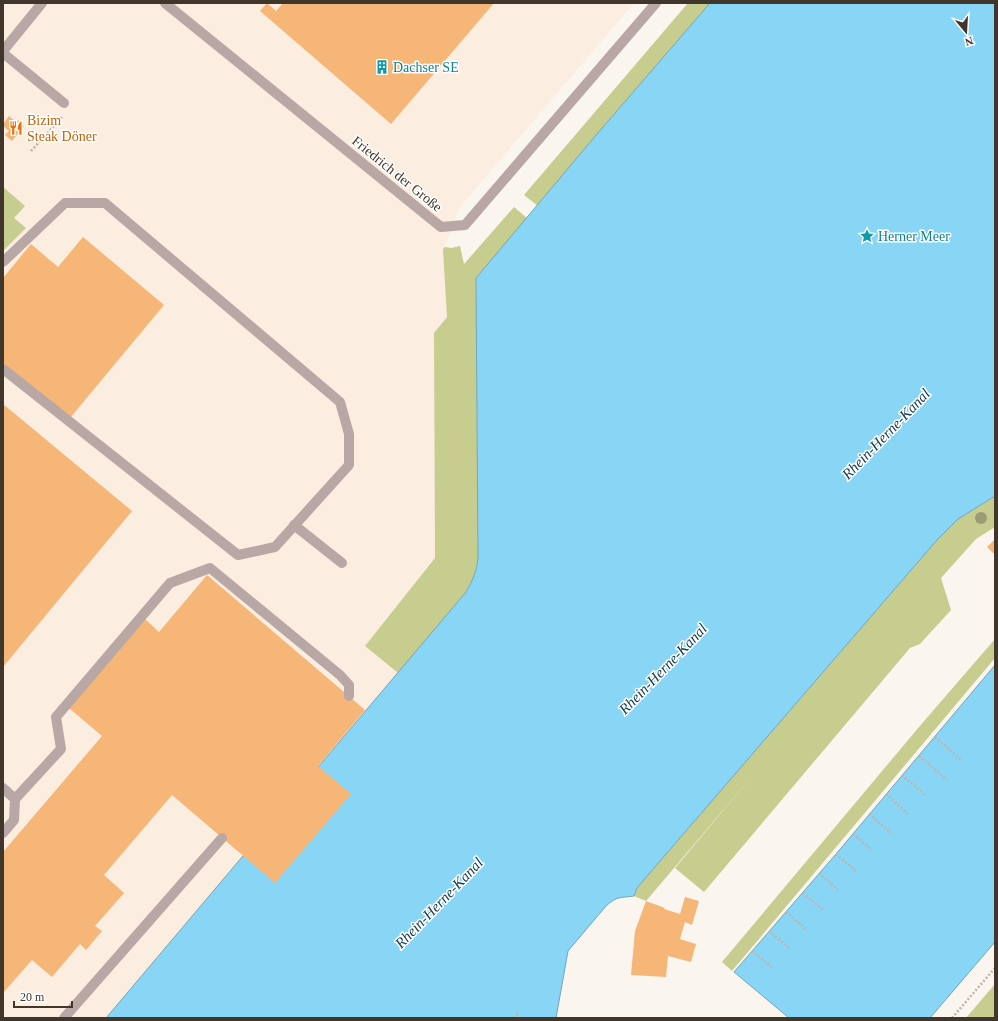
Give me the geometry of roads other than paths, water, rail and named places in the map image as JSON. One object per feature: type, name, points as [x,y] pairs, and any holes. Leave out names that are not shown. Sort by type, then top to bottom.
[{"type":"street","points":[[42,3],[3,52],[64,102]]},
{"type":"street","name":"Friedrich der Große","points":[[165,3],[441,227],[465,225],[656,3]]},
{"type":"street","points":[[3,262],[65,203],[105,203],[340,402],[349,434],[349,465],[275,547],[238,555],[3,369]]},
{"type":"street","points":[[294,525],[342,564]]},
{"type":"street","points":[[3,833],[14,820],[15,799],[61,748],[56,717],[170,583],[210,568],[340,675],[349,685],[349,696]]},
{"type":"street","points":[[3,788],[15,799]]},
{"type":"street","points":[[64,1018],[222,838]]},
{"type":"water","name":"Rhein-Herne-Kanal","points":[[710,3],[995,3],[995,496],[958,519],[937,540],[637,888],[634,896],[613,900],[606,906],[568,951],[556,1018],[106,1018],[466,592],[474,575],[478,557],[476,278]]},
{"type":"water","points":[[995,665],[995,942],[930,1018],[789,1018],[734,972],[836,854]]},
{"type":"place","name":"Dachser SE","points":[[382,67]]},
{"type":"place","name":"Bizim Steak Döner","points":[[16,128]]},
{"type":"place","name":"Herner Meer","points":[[867,236]]}]
